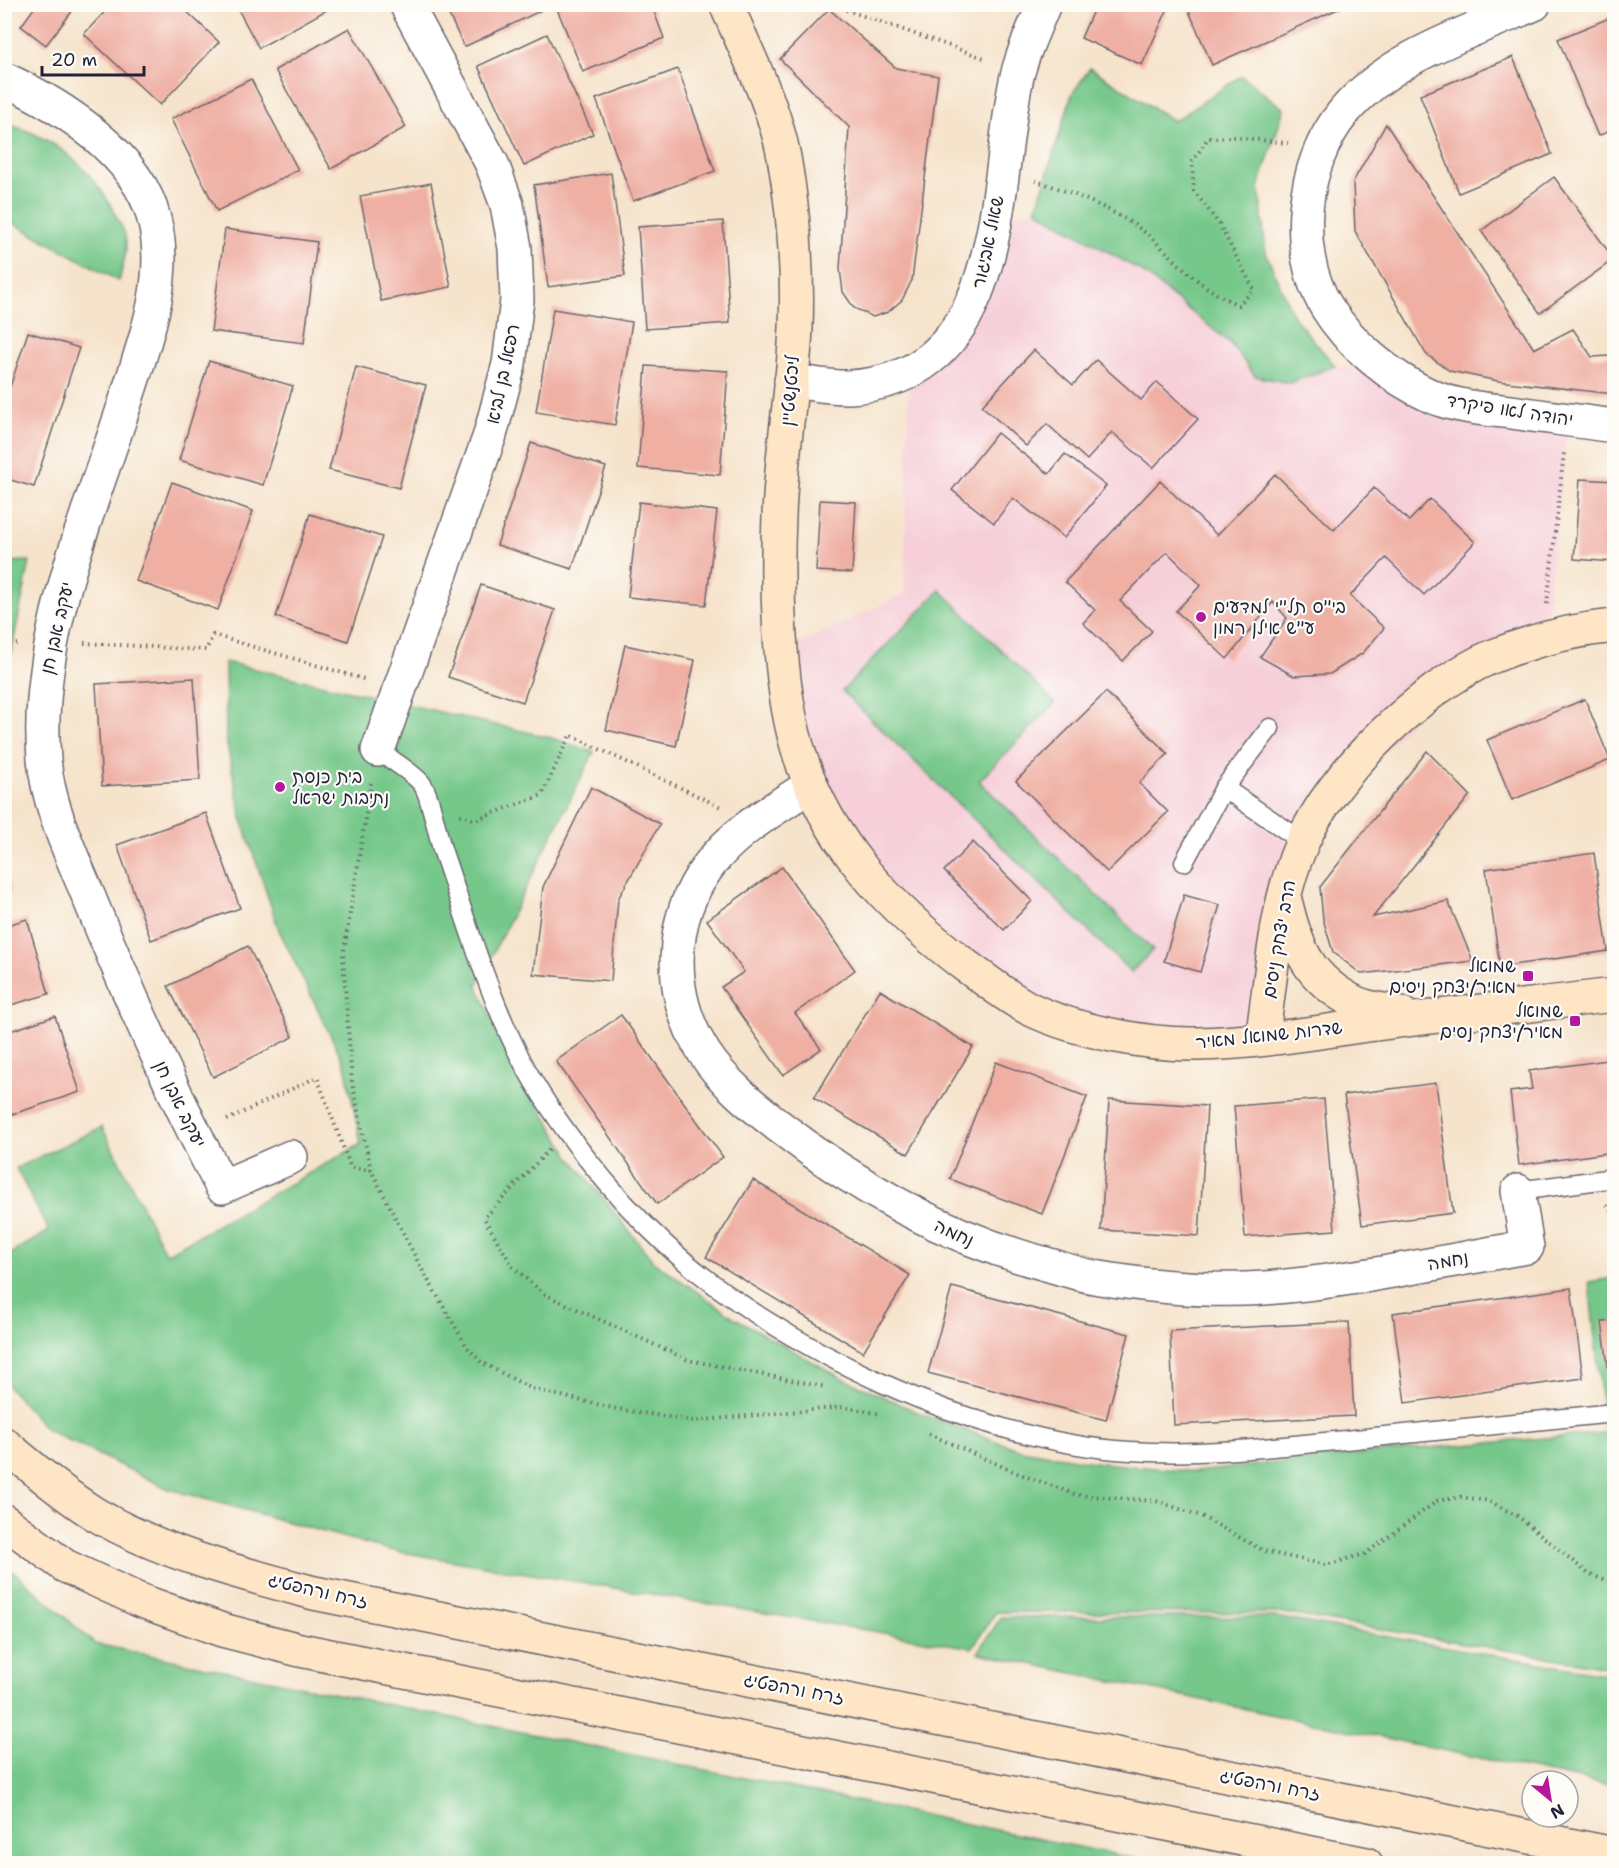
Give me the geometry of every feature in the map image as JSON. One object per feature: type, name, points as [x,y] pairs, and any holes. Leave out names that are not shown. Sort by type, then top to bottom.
[{"type":"street","name":"רפאל בן לביא","points":[[378,750],[490,435],[509,364],[517,300],[515,248],[507,205],[492,164],[406,4]]},
{"type":"street","name":"ליכטנשטיין","points":[[726,4],[775,123],[783,154],[792,215],[796,286],[791,381],[778,517],[782,652],[787,703],[797,746],[811,785]]},
{"type":"street","name":"שאול אביגור","points":[[791,381],[848,387],[879,383],[909,373],[939,353],[956,331],[977,295],[993,238],[1019,70],[1044,4]]},
{"type":"street","name":"יהודה לאו פיקרד","points":[[1534,4],[1422,52],[1376,82],[1343,113],[1321,147],[1308,193],[1306,230],[1312,271],[1326,305],[1350,338],[1386,369],[1432,396],[1475,407],[1614,426]]},
{"type":"street","name":"יעקב אבן חן","points":[[4,79],[69,116],[108,146],[143,192],[154,215],[159,244],[158,277],[142,347],[59,607],[51,641],[42,716],[44,764],[57,814],[135,1011],[222,1187],[291,1157]]},
{"type":"street","name":"הרב יצחק ניסים","points":[[1262,1039],[1284,893],[1302,841],[1330,795],[1359,758],[1402,718],[1445,684],[1490,658],[1543,640],[1614,626]]},
{"type":"street","name":"נחמה","points":[[811,785],[743,830],[710,864],[691,896],[677,943],[677,979],[684,1013],[706,1055],[737,1092],[809,1149],[923,1219],[984,1246],[1095,1278],[1157,1286],[1263,1288],[1319,1282],[1527,1247],[1518,1191]]},
{"type":"street","name":"שדרות שמואל מאיר","points":[[811,785],[846,851],[891,903],[929,938],[1029,1008],[1076,1026],[1137,1038],[1194,1044],[1262,1039],[1614,995]]},
{"type":"street","points":[[1284,893],[1294,936],[1305,962],[1326,982],[1357,1003],[1424,1018]]},
{"type":"street","name":"זרח ורהפטיג","points":[[4,1444],[95,1514],[161,1545],[240,1573],[314,1593],[1614,1854]]},
{"type":"street","points":[[4,1521],[65,1566],[139,1600],[222,1630],[300,1650],[1366,1863]]},
{"type":"lane","points":[[1184,862],[1224,788],[1270,729]]},
{"type":"lane","points":[[378,750],[423,784],[477,953],[513,1040],[522,1061],[567,1131],[616,1192],[664,1243],[731,1298],[862,1373],[937,1406],[1004,1427],[1069,1443],[1127,1451],[1246,1449],[1614,1413]]},
{"type":"lane","points":[[1224,788],[1302,841]]},
{"type":"lane","points":[[1518,1191],[1614,1178]]},
{"type":"path","points":[[829,4],[1019,70]]},
{"type":"path","points":[[1002,173],[1052,185],[1097,205],[1146,233],[1175,264],[1210,292],[1238,305],[1254,290],[1219,224],[1194,191],[1192,162],[1208,138],[1234,137],[1321,147]]},
{"type":"path","points":[[1543,640],[1568,420]]},
{"type":"path","points":[[4,645],[51,641],[206,650],[213,635],[399,690]]},
{"type":"path","points":[[429,804],[475,820],[542,795],[570,735],[754,823]]},
{"type":"path","points":[[378,750],[343,957],[352,1083],[371,1170],[420,1266],[467,1347],[481,1362],[532,1389],[617,1408],[693,1421],[844,1407],[884,1414],[864,1405]]},
{"type":"path","points":[[196,1135],[317,1077],[351,1168],[371,1170]]},
{"type":"path","points":[[567,1131],[484,1218],[513,1267],[544,1294],[688,1360],[823,1386],[833,1391]]},
{"type":"path","points":[[925,1432],[1017,1473],[1077,1495],[1156,1501],[1201,1516],[1264,1551],[1326,1565],[1365,1554],[1437,1501],[1461,1497],[1489,1501],[1520,1517],[1590,1575],[1614,1582]]},
{"type":"shaded area","name":"בי\"ס תל\"י למדעים ע\"ש אילן רמון","points":[[1036,210],[1141,271],[1230,343],[1255,376],[1289,383],[1335,366],[1386,369],[1568,420],[1543,640],[1445,684],[1302,841],[1262,1039],[1194,1044],[1029,1008],[846,851],[782,652],[904,594],[909,373],[939,353],[996,216]]},
{"type":"green space","points":[[1090,68],[1174,121],[1241,76],[1284,109],[1259,186],[1266,253],[1293,316],[1335,366],[1289,383],[1255,376],[1230,343],[1141,271],[1036,210],[1072,94]]},
{"type":"green space","points":[[5,124],[23,129],[55,145],[70,156],[95,182],[125,235],[125,252],[119,281],[5,219]]},
{"type":"green space","points":[[30,561],[5,682],[5,562]]},
{"type":"green space","points":[[940,590],[1055,703],[979,781],[1153,950],[1131,972],[842,691]]},
{"type":"green space","points":[[225,662],[552,738],[594,752],[477,985],[514,1066],[571,1158],[653,1261],[735,1318],[838,1376],[924,1415],[1021,1450],[1093,1462],[1196,1472],[1358,1454],[1605,1433],[1589,1282],[1614,1278],[1614,1668],[1282,1613],[996,1612],[972,1648],[389,1550],[169,1489],[47,1430],[5,1383],[5,1257],[49,1231],[16,1168],[102,1127],[166,1254],[361,1144],[345,1065],[279,930],[243,823],[226,740]]},
{"type":"green space","points":[[4,1563],[95,1644],[1156,1863],[5,1863]]},
{"type":"green space","points":[[1001,1617],[1275,1617],[1614,1676],[1614,1786],[1580,1779],[1580,1769],[1533,1769],[978,1653]]},
{"type":"building","points":[[37,4],[66,4],[73,10],[46,45],[21,26]]},
{"type":"building","points":[[112,4],[179,4],[219,42],[160,105],[84,34]]},
{"type":"building","points":[[235,4],[331,4],[332,7],[259,48]]},
{"type":"building","points":[[444,4],[537,4],[540,11],[464,47]]},
{"type":"building","points":[[555,4],[651,4],[664,38],[583,72]]},
{"type":"building","points":[[1096,4],[1170,4],[1142,65],[1081,38]]},
{"type":"building","points":[[1186,4],[1349,4],[1212,65]]},
{"type":"building","points":[[829,9],[896,68],[938,76],[912,280],[902,300],[888,312],[873,317],[854,308],[843,292],[840,269],[849,127],[780,59]]},
{"type":"building","points":[[1614,16],[1614,129],[1598,136],[1558,39]]},
{"type":"building","points":[[349,28],[406,127],[331,169],[275,70]]},
{"type":"building","points":[[547,34],[593,134],[524,166],[478,66]]},
{"type":"building","points":[[1513,57],[1552,154],[1459,193],[1420,95]]},
{"type":"building","points":[[678,69],[715,171],[633,201],[596,99]]},
{"type":"building","points":[[251,79],[298,170],[217,211],[171,119]]},
{"type":"building","points":[[1386,124],[1534,349],[1573,329],[1592,357],[1610,356],[1614,364],[1614,394],[1498,381],[1450,371],[1426,354],[1355,231],[1353,182]]},
{"type":"building","points":[[611,173],[625,276],[548,287],[534,185]]},
{"type":"building","points":[[1554,177],[1614,259],[1540,313],[1481,231]]},
{"type":"building","points":[[431,183],[451,287],[381,301],[360,196]]},
{"type":"building","points":[[723,221],[730,323],[645,329],[638,227]]},
{"type":"building","points":[[225,229],[317,242],[304,343],[211,331]]},
{"type":"building","points":[[553,309],[632,322],[615,425],[536,412]]},
{"type":"building","points":[[28,332],[79,348],[34,487],[4,478],[4,405]]},
{"type":"building","points":[[1034,350],[1073,385],[1096,360],[1141,400],[1157,382],[1198,419],[1153,468],[1112,432],[1087,460],[1047,424],[1026,446],[982,406]]},
{"type":"building","points":[[209,361],[293,386],[263,485],[179,460]]},
{"type":"building","points":[[646,366],[728,371],[720,475],[638,468]]},
{"type":"building","points":[[356,367],[426,385],[399,488],[329,470]]},
{"type":"building","points":[[997,433],[1049,474],[1065,454],[1106,486],[1064,538],[1013,498],[994,523],[952,490]]},
{"type":"building","points":[[531,443],[606,467],[572,569],[497,545]]},
{"type":"building","points":[[1275,474],[1334,530],[1374,488],[1409,521],[1430,499],[1475,542],[1424,595],[1386,558],[1350,596],[1384,628],[1363,653],[1330,674],[1294,676],[1260,657],[1287,618],[1273,602],[1227,659],[1176,611],[1201,585],[1167,552],[1120,601],[1152,631],[1123,661],[1083,623],[1095,610],[1065,582],[1160,481],[1217,535]]},
{"type":"building","points":[[1580,479],[1614,481],[1614,562],[1574,559]]},
{"type":"building","points":[[172,482],[253,511],[218,610],[136,581]]},
{"type":"building","points":[[820,500],[856,502],[852,573],[816,571]]},
{"type":"building","points":[[639,502],[717,511],[706,605],[628,597]]},
{"type":"building","points":[[310,514],[382,537],[348,641],[276,617]]},
{"type":"building","points":[[481,585],[555,610],[523,702],[448,677]]},
{"type":"building","points":[[625,645],[695,660],[676,746],[606,730]]},
{"type":"building","points":[[194,678],[200,780],[102,786],[96,684]]},
{"type":"building","points":[[1106,692],[1168,754],[1139,783],[1168,812],[1107,872],[1016,781]]},
{"type":"building","points":[[1585,699],[1610,760],[1512,800],[1487,740]]},
{"type":"building","points":[[1427,751],[1470,795],[1373,917],[1448,901],[1473,961],[1361,974],[1333,952],[1323,919],[1320,887]]},
{"type":"building","points":[[591,787],[660,824],[618,899],[611,981],[533,974],[543,887]]},
{"type":"building","points":[[206,813],[240,908],[151,940],[117,845]]},
{"type":"building","points":[[973,842],[1032,901],[1004,930],[944,871]]},
{"type":"building","points":[[1594,853],[1608,951],[1500,967],[1486,869]]},
{"type":"building","points":[[4,863],[11,890],[4,891]]},
{"type":"building","points":[[782,867],[855,970],[795,1013],[821,1049],[783,1075],[721,987],[744,972],[707,920]]},
{"type":"building","points":[[1184,895],[1220,905],[1200,972],[1164,961]]},
{"type":"building","points":[[27,919],[49,994],[4,1007],[4,926]]},
{"type":"building","points":[[248,946],[293,1037],[213,1077],[168,986]]},
{"type":"building","points":[[880,990],[973,1047],[908,1154],[814,1098]]},
{"type":"building","points":[[621,1015],[723,1157],[657,1204],[556,1061]]},
{"type":"building","points":[[55,1016],[80,1092],[10,1115],[4,1098],[4,1033]]},
{"type":"building","points":[[1614,1059],[1614,1152],[1519,1165],[1510,1092],[1532,1089],[1529,1071]]},
{"type":"building","points":[[996,1062],[1087,1097],[1042,1214],[950,1179]]},
{"type":"building","points":[[1436,1083],[1453,1213],[1362,1225],[1344,1095]]},
{"type":"building","points":[[1324,1099],[1335,1230],[1245,1237],[1234,1106]]},
{"type":"building","points":[[1109,1100],[1207,1106],[1199,1236],[1101,1230]]},
{"type":"building","points":[[753,1180],[910,1275],[863,1352],[706,1257]]},
{"type":"building","points":[[952,1287],[1129,1334],[1106,1420],[928,1373]]},
{"type":"building","points":[[1571,1288],[1583,1378],[1405,1403],[1393,1313]]},
{"type":"building","points":[[1614,1321],[1614,1404],[1613,1404],[1602,1322]]},
{"type":"building","points":[[1349,1322],[1354,1416],[1174,1425],[1170,1331]]},
{"type":"place","name":"בי\"ס תל\"י למדעים ע\"ש אילן רמון","points":[[1201,617]]},
{"type":"place","name":"בית כנסת נתיבות ישראל","points":[[280,787]]},
{"type":"place","name":"שמואל מאיר/יצחק ניסים","points":[[1528,976]]},
{"type":"place","name":"שמואל מאיר/יצחק נסים","points":[[1575,1021]]}]
